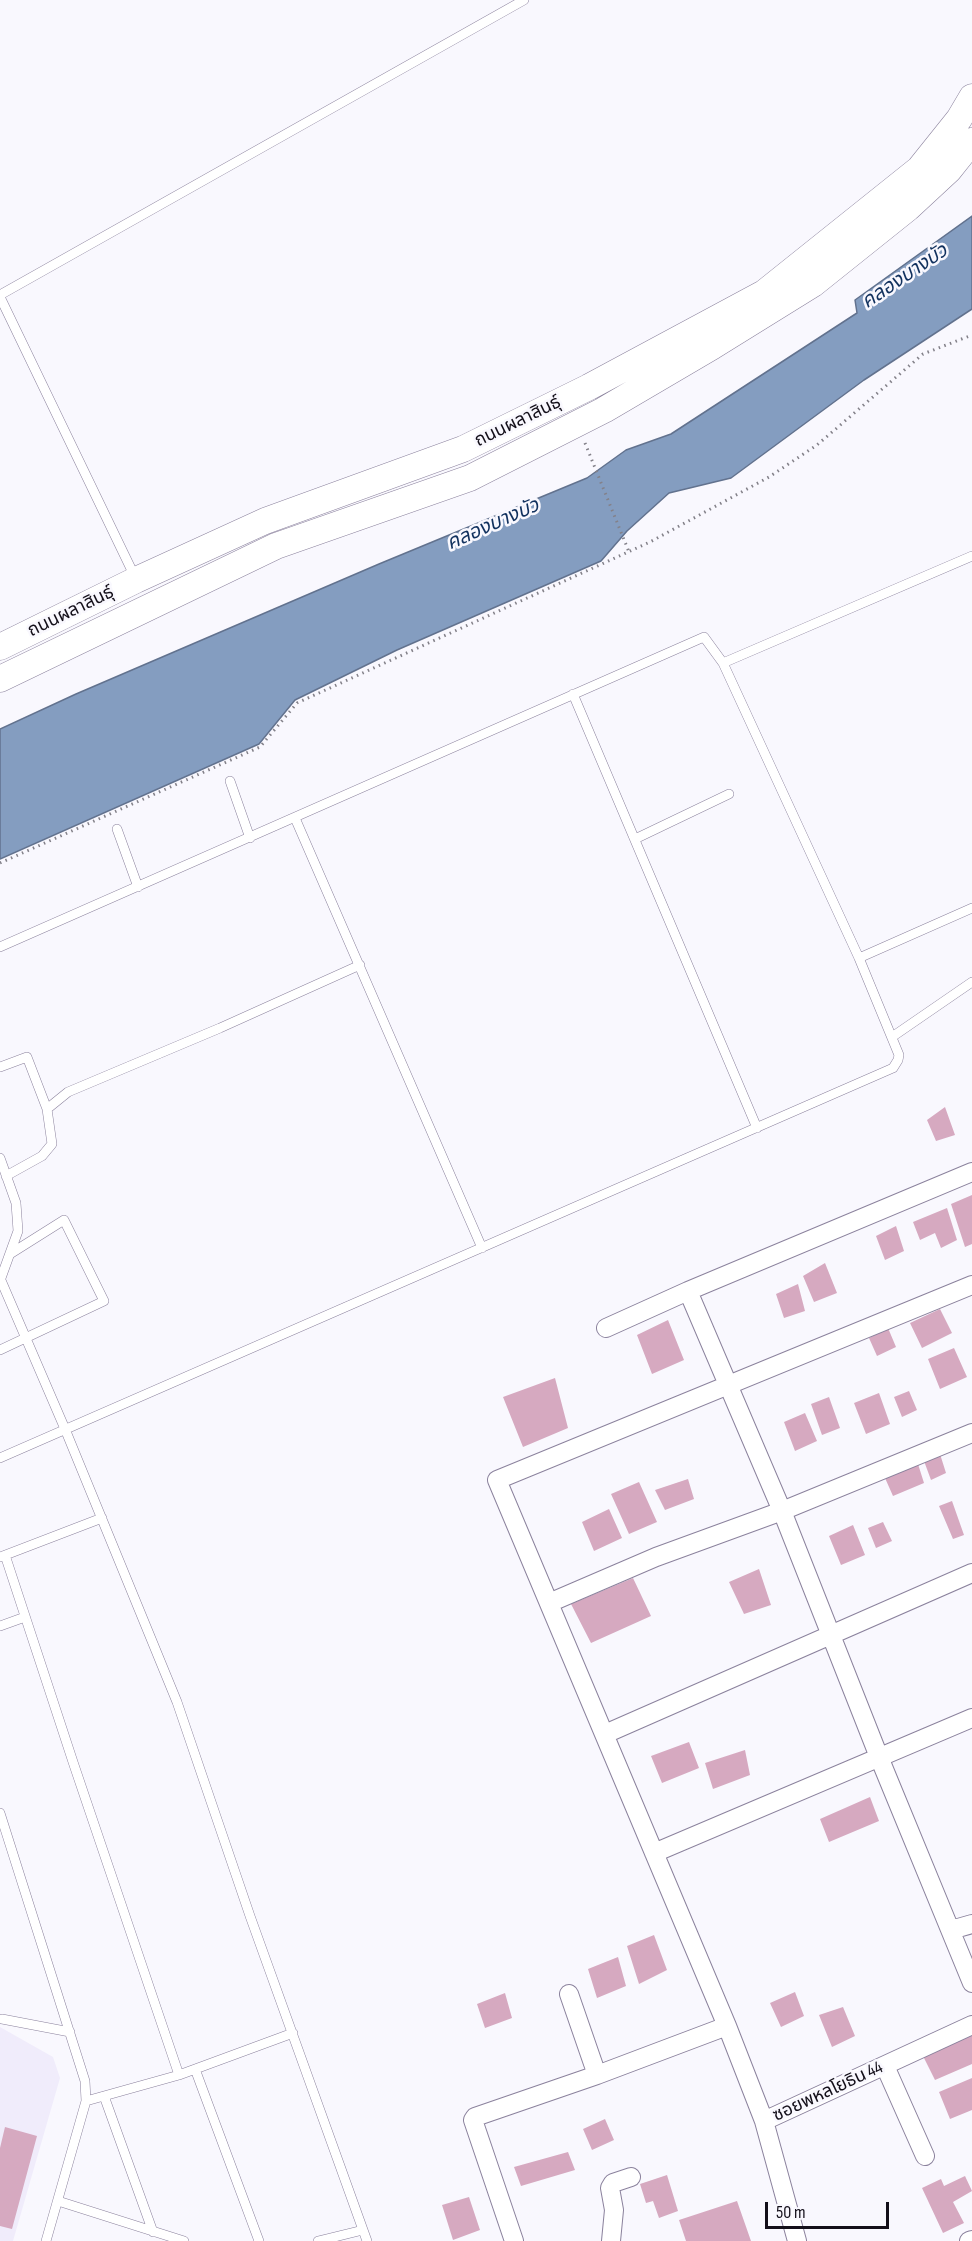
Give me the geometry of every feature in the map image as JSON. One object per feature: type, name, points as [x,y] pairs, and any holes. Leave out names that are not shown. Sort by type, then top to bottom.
[{"type":"main road","name":"ถนนผลาสินธุ์","points":[[0,647],[265,520],[463,449],[589,387],[764,293],[918,169],[958,119],[972,97]]},
{"type":"main road","name":"ถนนผลาสินธุ์","points":[[0,679],[276,546],[470,478],[577,424],[713,346],[813,284],[908,208],[949,170],[972,141]]},
{"type":"main road","points":[[136,580],[150,608]]},
{"type":"street","points":[[606,1328],[688,1291],[972,1172]]},
{"type":"street","points":[[764,2121],[727,2026],[497,1480],[972,1285]]},
{"type":"street","points":[[688,1291],[782,1511],[879,1757],[972,1983]]},
{"type":"street","points":[[549,1603],[656,1557],[782,1511],[972,1433]]},
{"type":"street","points":[[605,1734],[972,1573]]},
{"type":"street","points":[[654,1853],[972,1718]]},
{"type":"street","points":[[951,1930],[972,1924]]},
{"type":"street","points":[[570,1994],[597,2075]]},
{"type":"street","name":"ซอยพหลโยธิน 44","points":[[797,2241],[764,2121],[972,2025]]},
{"type":"street","points":[[514,2241],[474,2118],[727,2026]]},
{"type":"street","points":[[885,2066],[925,2156]]},
{"type":"street","points":[[611,2241],[614,2210],[610,2188],[613,2183],[631,2177]]},
{"type":"lane","points":[[136,580],[0,296],[524,0]]},
{"type":"lane","points":[[723,663],[972,556]]},
{"type":"lane","points":[[0,947],[704,637],[723,663],[859,958],[899,1054],[893,1068],[0,1458]]},
{"type":"lane","points":[[573,694],[758,1128]]},
{"type":"lane","points":[[230,781],[250,837]]},
{"type":"lane","points":[[635,839],[729,794]]},
{"type":"lane","points":[[295,818],[482,1248]]},
{"type":"lane","points":[[117,830],[138,886]]},
{"type":"lane","points":[[859,958],[972,908]]},
{"type":"lane","points":[[47,1109],[68,1092],[220,1028],[360,965]]},
{"type":"lane","points":[[892,1037],[972,982]]},
{"type":"lane","points":[[0,1067],[27,1057],[47,1109],[51,1144],[42,1156],[6,1176]]},
{"type":"lane","points":[[0,1158],[16,1203],[18,1231],[0,1278],[65,1429],[177,1702],[250,1916],[367,2241]]},
{"type":"lane","points":[[0,1350],[104,1301],[64,1220],[10,1254]]},
{"type":"lane","points":[[102,1518],[3,1556],[26,1617],[179,2075]]},
{"type":"lane","points":[[0,1626],[26,1617]]},
{"type":"lane","points":[[0,1814],[85,2080],[86,2101],[46,2241]]},
{"type":"lane","points":[[2,2019],[70,2032]]},
{"type":"lane","points":[[86,2101],[179,2075],[293,2033]]},
{"type":"lane","points":[[195,2069],[259,2241]]},
{"type":"lane","points":[[104,2096],[153,2232]]},
{"type":"lane","points":[[58,2201],[184,2241]]},
{"type":"lane","points":[[318,2241],[363,2230]]},
{"type":"path","points":[[0,862],[260,747],[297,703],[650,542],[769,477],[816,445],[923,354],[972,335]]},
{"type":"path","points":[[577,424],[629,552]]},
{"type":"shaded area","points":[[0,2027],[53,2057],[60,2078],[13,2241],[0,2241]]},
{"type":"water","name":"คลองบางบัว","points":[[972,216],[972,309],[864,380],[731,478],[669,493],[627,531],[601,561],[397,650],[295,700],[259,744],[0,859],[0,729],[379,564],[587,478],[626,450],[671,434],[857,313],[855,300]]},
{"type":"building","points":[[945,1107],[955,1135],[936,1141],[927,1120]]},
{"type":"building","points":[[972,1195],[972,1244],[965,1247],[951,1204]]},
{"type":"building","points":[[947,1208],[957,1240],[941,1248],[935,1233],[920,1240],[913,1222]]},
{"type":"building","points":[[896,1226],[904,1251],[885,1260],[876,1236]]},
{"type":"building","points":[[825,1263],[837,1293],[814,1302],[803,1276]]},
{"type":"building","points":[[798,1284],[805,1311],[784,1318],[776,1294]]},
{"type":"building","points":[[940,1309],[952,1333],[922,1348],[910,1323]]},
{"type":"building","points":[[668,1320],[684,1360],[652,1374],[637,1335]]},
{"type":"building","points":[[888,1328],[896,1347],[877,1356],[869,1338]]},
{"type":"building","points":[[954,1348],[967,1377],[940,1389],[928,1359]]},
{"type":"building","points":[[555,1378],[568,1428],[523,1447],[503,1397]]},
{"type":"building","points":[[909,1391],[917,1410],[902,1417],[894,1397]]},
{"type":"building","points":[[879,1393],[890,1424],[866,1434],[854,1403]]},
{"type":"building","points":[[829,1397],[840,1428],[822,1435],[811,1404]]},
{"type":"building","points":[[805,1413],[817,1441],[795,1451],[784,1422]]},
{"type":"building","points":[[940,1454],[946,1473],[931,1480],[924,1461]]},
{"type":"building","points":[[918,1464],[924,1483],[893,1496],[885,1478]]},
{"type":"building","points":[[688,1479],[694,1499],[665,1510],[655,1490]]},
{"type":"building","points":[[639,1482],[657,1522],[629,1534],[611,1494]]},
{"type":"building","points":[[952,1501],[964,1535],[953,1539],[939,1506]]},
{"type":"building","points":[[609,1509],[622,1538],[594,1551],[582,1522]]},
{"type":"building","points":[[883,1522],[892,1541],[876,1548],[868,1528]]},
{"type":"building","points":[[853,1525],[865,1555],[841,1565],[829,1536]]},
{"type":"building","points":[[759,1569],[771,1605],[744,1614],[729,1582]]},
{"type":"building","points":[[633,1578],[651,1616],[591,1643],[571,1604]]},
{"type":"building","points":[[689,1742],[699,1768],[662,1783],[651,1756]]},
{"type":"building","points":[[745,1750],[750,1775],[713,1789],[705,1763]]},
{"type":"building","points":[[870,1797],[879,1821],[829,1842],[820,1819]]},
{"type":"building","points":[[654,1935],[667,1970],[639,1984],[627,1946]]},
{"type":"building","points":[[618,1957],[626,1986],[597,1998],[588,1969]]},
{"type":"building","points":[[795,1992],[804,2016],[781,2027],[770,2003]]},
{"type":"building","points":[[505,1993],[512,2018],[485,2028],[477,2004]]},
{"type":"building","points":[[843,2007],[855,2036],[832,2047],[819,2015]]},
{"type":"building","points":[[972,2035],[972,2064],[935,2080],[923,2056]]},
{"type":"building","points":[[972,2078],[972,2110],[950,2119],[939,2092]]},
{"type":"building","points":[[605,2119],[614,2140],[592,2150],[583,2129]]},
{"type":"building","points":[[5,2127],[37,2136],[12,2229],[0,2226],[0,2148]]},
{"type":"building","points":[[568,2152],[575,2170],[521,2186],[514,2167]]},
{"type":"building","points":[[667,2175],[678,2211],[659,2218],[653,2201],[646,2203],[640,2184]]},
{"type":"building","points":[[965,2176],[972,2191],[953,2202],[964,2223],[943,2233],[922,2188],[941,2179],[944,2186]]},
{"type":"building","points":[[469,2197],[480,2230],[453,2240],[442,2205]]},
{"type":"building","points":[[737,2201],[751,2241],[686,2241],[679,2220]]}]
